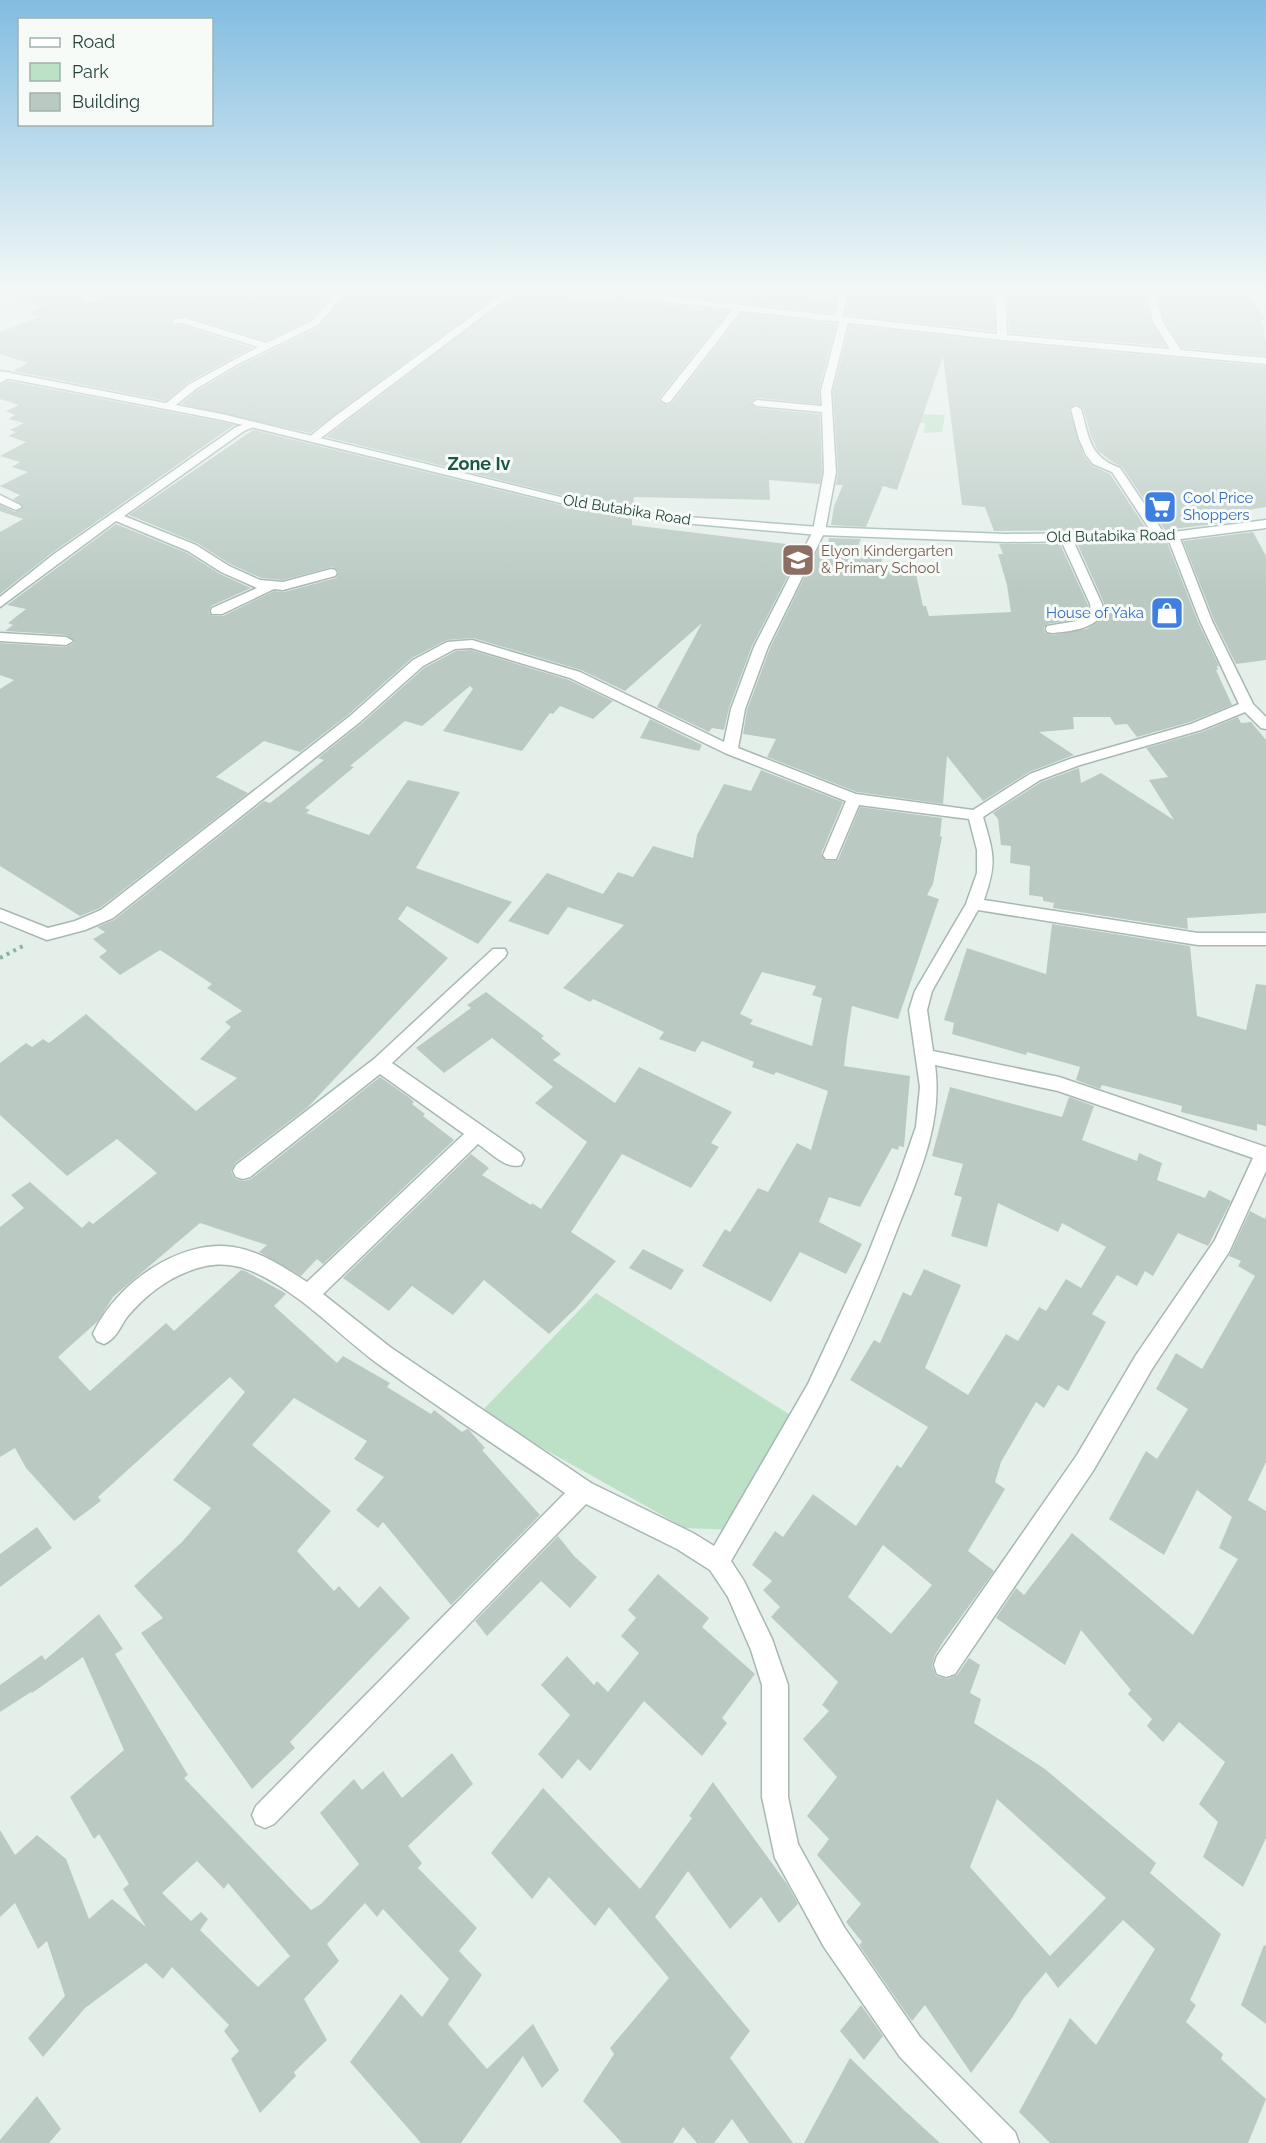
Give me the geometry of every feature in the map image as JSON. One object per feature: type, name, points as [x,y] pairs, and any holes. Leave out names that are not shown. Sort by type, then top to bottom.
[{"type":"street","name":"Old Butabika Road","points":[[86,391],[253,425],[581,505],[660,518],[819,531],[1066,538],[1166,536],[1266,524]]},
{"type":"street","points":[[168,406],[187,391]]},
{"type":"street","points":[[313,439],[373,391]]},
{"type":"street","points":[[666,400],[673,391]]},
{"type":"street","points":[[730,750],[738,710],[761,647],[819,531],[830,472],[825,409],[826,391]]},
{"type":"street","points":[[757,403],[825,409]]},
{"type":"street","points":[[1076,410],[1090,456],[1101,466],[1116,470],[1166,536],[1247,706],[1266,725]]},
{"type":"street","points":[[0,603],[59,554],[117,517],[240,429],[253,425]]},
{"type":"street","points":[[117,517],[192,548],[225,569],[258,584],[283,586],[331,573]]},
{"type":"street","points":[[1052,629],[1076,626],[1092,620],[1097,614],[1096,604],[1066,538]]},
{"type":"street","points":[[217,611],[273,585]]},
{"type":"street","points":[[0,636],[66,641]]},
{"type":"street","points":[[0,915],[47,934],[79,926],[107,914],[355,719],[418,663],[452,645],[472,644],[499,650],[575,675],[730,750],[854,799],[975,815],[1035,777],[1075,762],[1186,730],[1247,706]]},
{"type":"street","points":[[831,855],[854,799]]},
{"type":"street","points":[[718,1562],[816,1391],[876,1259],[925,1127],[929,1087],[918,1010],[924,991],[974,904],[985,873],[985,850],[975,815]]},
{"type":"street","points":[[974,904],[1198,939],[1266,939]]},
{"type":"street","points":[[243,1172],[380,1064],[499,953]]},
{"type":"street","points":[[923,1056],[1059,1084],[1265,1155],[1222,1245],[1144,1362],[1085,1463],[946,1665]]},
{"type":"street","points":[[380,1064],[514,1159]]},
{"type":"street","points":[[309,1294],[478,1132]]},
{"type":"street","points":[[104,1334],[125,1305],[160,1275],[183,1263],[209,1256],[234,1256],[265,1267],[309,1294],[335,1318],[382,1354],[583,1491],[685,1540],[718,1562],[736,1589],[764,1648],[775,1685],[775,1797],[785,1848],[834,1937],[910,2047],[1004,2143]]},
{"type":"street","points":[[265,1815],[583,1491]]},
{"type":"green space","points":[[917,414],[945,415],[942,432],[924,433],[925,423],[916,422]]},
{"type":"green space","points":[[596,1293],[792,1416],[732,1530],[685,1528],[480,1413]]},
{"type":"building","points":[[0,391],[60,391],[234,425],[53,552],[0,594],[0,532],[23,519],[0,511],[0,505],[15,512],[24,507],[13,499],[20,495],[0,486],[28,472],[12,467],[20,462],[0,456],[26,442],[9,436],[16,432],[10,430],[24,423],[9,419],[15,415],[6,411],[19,405],[0,399]]},
{"type":"building","points":[[115,391],[178,391],[166,401]]},
{"type":"building","points":[[197,391],[367,391],[310,433],[181,404]]},
{"type":"building","points":[[386,391],[665,391],[659,401],[667,405],[672,403],[681,391],[819,391],[820,404],[757,398],[750,402],[757,408],[820,414],[822,472],[820,484],[769,480],[770,500],[634,497],[633,508],[581,500],[326,437]]},
{"type":"building","points":[[833,391],[931,391],[897,490],[883,486],[866,527],[831,525],[834,506],[843,485],[836,485],[838,472]]},
{"type":"building","points":[[947,391],[1266,391],[1266,507],[1242,511],[1247,520],[1165,530],[1122,467],[1098,451],[1083,408],[1075,404],[1069,410],[1084,456],[1092,466],[1110,474],[1147,530],[994,531],[985,507],[962,505]]},
{"type":"building","points":[[253,430],[581,510],[632,519],[632,525],[803,546],[752,646],[729,708],[724,730],[712,728],[709,732],[657,707],[702,623],[625,691],[581,670],[473,638],[447,640],[412,658],[349,714],[300,752],[264,741],[216,777],[248,793],[100,908],[80,916],[0,866],[0,689],[14,680],[0,675],[0,643],[66,647],[75,642],[66,635],[5,631],[13,625],[8,623],[26,609],[7,605],[116,524],[187,553],[220,574],[251,588],[211,606],[209,612],[212,616],[223,616],[274,591],[284,592],[336,578],[339,572],[332,567],[283,580],[261,578],[230,564],[197,543],[129,515]]},
{"type":"building","points":[[1253,532],[1266,556],[1266,660],[1236,664],[1214,620],[1183,541]]},
{"type":"building","points":[[829,538],[861,539],[857,548],[884,552],[881,565],[914,565],[923,606],[926,606],[929,616],[1011,612],[1007,585],[998,554],[1003,554],[999,544],[1060,544],[1088,605],[1089,612],[1076,619],[1047,624],[1044,628],[1045,633],[1052,635],[1087,629],[1105,614],[1104,603],[1077,543],[1167,542],[1198,622],[1219,666],[1216,670],[1232,705],[1190,722],[1137,737],[1127,724],[1115,725],[1110,717],[1073,717],[1074,729],[1039,732],[1074,755],[1029,772],[983,801],[947,756],[943,804],[857,792],[767,757],[776,739],[743,734],[747,710],[770,648],[821,543],[828,544]]},
{"type":"building","points":[[471,650],[569,680],[613,701],[593,719],[560,706],[553,714],[550,713],[522,751],[443,731],[473,689],[470,686],[422,726],[405,721],[350,766],[354,767],[305,808],[310,810],[306,813],[369,835],[408,780],[460,792],[416,868],[512,902],[478,944],[407,906],[398,919],[448,958],[308,1107],[235,1163],[231,1172],[235,1179],[244,1181],[251,1179],[380,1077],[410,1098],[414,1102],[412,1104],[425,1114],[423,1116],[454,1140],[323,1264],[317,1259],[301,1276],[259,1252],[267,1245],[200,1223],[113,1297],[98,1321],[58,1357],[90,1391],[166,1323],[174,1331],[241,1270],[245,1271],[286,1294],[274,1306],[337,1363],[343,1356],[390,1383],[387,1387],[431,1414],[434,1410],[462,1432],[469,1430],[485,1448],[482,1450],[540,1515],[451,1605],[383,1522],[378,1528],[356,1510],[384,1477],[354,1459],[367,1441],[294,1398],[252,1445],[331,1511],[297,1551],[334,1591],[339,1586],[359,1608],[380,1586],[410,1618],[290,1742],[295,1748],[252,1789],[141,1633],[163,1618],[134,1586],[182,1542],[211,1508],[173,1480],[245,1392],[230,1377],[98,1497],[101,1501],[74,1521],[26,1468],[15,1448],[0,1457],[0,1227],[24,1208],[11,1195],[30,1182],[82,1228],[89,1221],[93,1224],[157,1173],[117,1139],[67,1176],[0,1115],[0,1063],[26,1043],[32,1047],[43,1039],[49,1043],[86,1014],[196,1111],[237,1078],[200,1059],[231,1027],[225,1022],[242,1011],[207,988],[212,984],[160,950],[120,975],[99,957],[107,951],[93,939],[105,932],[97,927],[114,920],[264,801],[270,803],[288,789],[324,760],[318,758],[361,724],[424,668],[456,651]]},
{"type":"building","points":[[1238,717],[1241,723],[1251,722],[1266,740],[1266,913],[1187,918],[1188,929],[1053,908],[1054,903],[1043,901],[1043,897],[1029,895],[1030,866],[1010,863],[1011,846],[1001,845],[998,819],[993,813],[1041,782],[1079,768],[1081,783],[1101,773],[1174,820],[1149,780],[1168,777],[1146,748],[1202,732]]},
{"type":"building","points":[[650,719],[702,745],[699,751],[640,738]]},
{"type":"building","points":[[761,770],[843,802],[821,854],[826,861],[838,860],[860,807],[942,818],[940,836],[942,837],[933,884],[927,895],[939,899],[898,1019],[852,1006],[847,1039],[844,1066],[910,1076],[904,1147],[899,1146],[898,1150],[892,1148],[860,1207],[829,1197],[819,1222],[862,1244],[846,1274],[800,1252],[771,1302],[702,1266],[725,1229],[730,1232],[758,1188],[768,1192],[797,1143],[811,1150],[828,1091],[776,1072],[774,1075],[752,1067],[754,1062],[702,1041],[695,1052],[659,1039],[664,1032],[593,999],[590,1002],[563,988],[624,925],[568,907],[548,935],[508,921],[547,873],[603,894],[618,872],[633,877],[653,846],[693,858],[697,835],[724,784],[751,791]],"holes":[[[762,972],[816,986],[812,995],[822,998],[812,1046],[750,1024],[753,1020],[740,1014]]]},
{"type":"building","points":[[1052,924],[1190,946],[1197,1016],[1246,1030],[1256,984],[1266,985],[1266,1126],[1257,1124],[1257,1131],[1181,1112],[1182,1106],[1102,1085],[1100,1089],[1076,1080],[1080,1067],[1027,1052],[1026,1055],[952,1034],[954,1023],[944,1020],[967,948],[1046,974]]},
{"type":"building","points":[[486,992],[544,1036],[541,1038],[561,1054],[553,1060],[615,1103],[639,1067],[732,1112],[711,1143],[719,1147],[691,1188],[622,1154],[571,1232],[616,1261],[577,1307],[549,1334],[484,1280],[453,1315],[412,1286],[389,1311],[343,1278],[471,1154],[489,1168],[482,1175],[541,1209],[587,1142],[535,1103],[553,1087],[492,1038],[444,1073],[416,1048],[471,1008],[467,1005]]},
{"type":"building","points":[[950,1087],[1062,1117],[1069,1097],[1094,1106],[1082,1140],[1137,1161],[1139,1153],[1162,1163],[1157,1180],[1205,1198],[1209,1190],[1231,1201],[1208,1246],[1178,1233],[1153,1276],[1145,1271],[1137,1286],[1117,1275],[1092,1314],[1106,1322],[1068,1391],[1058,1385],[1044,1408],[1036,1402],[1001,1462],[995,1482],[1005,1489],[968,1551],[994,1571],[943,1642],[935,1655],[932,1666],[936,1676],[947,1679],[957,1675],[969,1658],[980,1665],[970,1693],[981,1699],[974,1723],[1045,1769],[1156,1863],[1150,1873],[1221,1934],[1190,2000],[1196,2005],[1186,2022],[1223,2054],[1221,2059],[1266,2099],[1248,2143],[1050,2143],[1019,2112],[1070,2018],[1096,2045],[1155,1949],[1123,1920],[1058,1988],[1046,1972],[1023,1999],[1012,2018],[971,2073],[925,2005],[912,2021],[906,2013],[859,1945],[862,1942],[846,1922],[861,1904],[817,1855],[829,1839],[807,1816],[837,1777],[803,1739],[829,1711],[822,1705],[838,1682],[771,1617],[780,1607],[763,1590],[772,1581],[752,1565],[775,1531],[783,1537],[813,1494],[856,1526],[897,1465],[901,1468],[928,1427],[850,1380],[874,1340],[880,1343],[903,1292],[911,1296],[924,1269],[961,1285],[925,1368],[968,1395],[1006,1334],[1018,1341],[1039,1307],[1046,1311],[1066,1279],[1081,1288],[1106,1247],[1062,1223],[1058,1232],[998,1203],[987,1247],[951,1236],[962,1197],[954,1195],[963,1164],[932,1156]],"holes":[[[883,1545],[932,1585],[891,1634],[848,1597]],[[997,1799],[1106,1898],[1050,1956],[970,1867]]]},
{"type":"building","points":[[1250,1211],[1265,1219],[1266,1216],[1266,1462],[1248,1500],[1266,1511],[1266,1838],[1243,1887],[1203,1857],[1218,1822],[1199,1804],[1225,1762],[1179,1722],[1163,1742],[1147,1726],[1152,1719],[1128,1694],[1131,1690],[1081,1630],[1065,1665],[996,1618],[1016,1588],[1024,1595],[1072,1533],[1193,1635],[1238,1559],[1219,1548],[1232,1517],[1197,1490],[1164,1555],[1109,1519],[1146,1451],[1157,1459],[1188,1409],[1156,1389],[1176,1353],[1202,1369],[1255,1276],[1238,1266],[1241,1261],[1229,1256]]},
{"type":"building","points":[[643,1249],[684,1270],[671,1290],[629,1268]]},
{"type":"building","points":[[37,1527],[52,1548],[0,1587],[0,1554]]},
{"type":"building","points":[[558,1536],[574,1556],[597,1577],[570,1608],[541,1581],[487,1636],[475,1621]]},
{"type":"building","points":[[658,1574],[709,1618],[702,1627],[755,1674],[722,1718],[727,1723],[702,1756],[644,1701],[590,1771],[578,1759],[562,1779],[538,1754],[570,1715],[541,1685],[567,1656],[594,1685],[597,1681],[608,1692],[639,1653],[621,1636],[636,1618],[628,1610]]},
{"type":"building","points":[[99,1614],[123,1649],[115,1654],[188,1775],[184,1778],[311,1910],[321,1904],[359,1864],[320,1813],[354,1779],[362,1790],[383,1771],[402,1798],[452,1753],[473,1784],[408,1846],[422,1863],[418,1868],[477,1928],[459,1951],[482,1975],[448,2024],[487,2069],[533,2024],[559,2070],[542,2088],[523,2056],[461,2143],[421,2143],[350,2062],[401,1994],[422,2017],[449,1979],[383,1909],[377,1917],[365,1903],[327,1944],[339,1961],[304,1999],[327,2040],[294,2072],[296,2076],[260,2113],[231,2059],[239,2051],[224,2031],[229,2025],[172,1967],[163,1979],[146,1963],[85,2008],[43,2057],[28,2038],[65,1996],[47,1941],[38,1949],[15,1903],[0,1917],[0,1830],[15,1855],[37,1835],[66,1859],[89,1919],[112,1899],[146,1927],[123,1889],[129,1884],[99,1834],[94,1839],[70,1797],[124,1750],[83,1657],[32,1693],[0,1712],[0,1685],[42,1655],[45,1660]],"holes":[[[197,1861],[224,1889],[228,1883],[290,1956],[258,1987],[200,1930],[208,1919],[201,1912],[191,1921],[162,1893]]]},
{"type":"building","points":[[713,1782],[787,1884],[798,1904],[779,1923],[761,1897],[730,1929],[688,1871],[655,1917],[750,2031],[730,2058],[793,2143],[749,2143],[732,2119],[714,2143],[697,2143],[683,2127],[673,2143],[622,2143],[583,2101],[614,2054],[610,2048],[669,1978],[609,1907],[595,1926],[549,1877],[532,1899],[491,1853],[543,1788],[640,1889],[692,1818],[689,1816]]},
{"type":"building","points":[[1264,1945],[1266,1946],[1266,2024],[1241,2005]]},
{"type":"building","points":[[861,2005],[883,2036],[864,2060],[840,2031]]},
{"type":"building","points":[[850,2058],[904,2110],[940,2143],[804,2143]]},
{"type":"building","points":[[37,2096],[61,2129],[49,2143],[0,2143],[0,2140]]},
{"type":"place","name":"Cool Price Shoppers","points":[[1160,507]]},
{"type":"place","name":"Elyon Kindergarten & Primary School","points":[[798,560]]},
{"type":"place","name":"House of Yaka","points":[[1167,613]]},
{"type":"district","name":"Zone Iv","points":[[479,463]]}]
